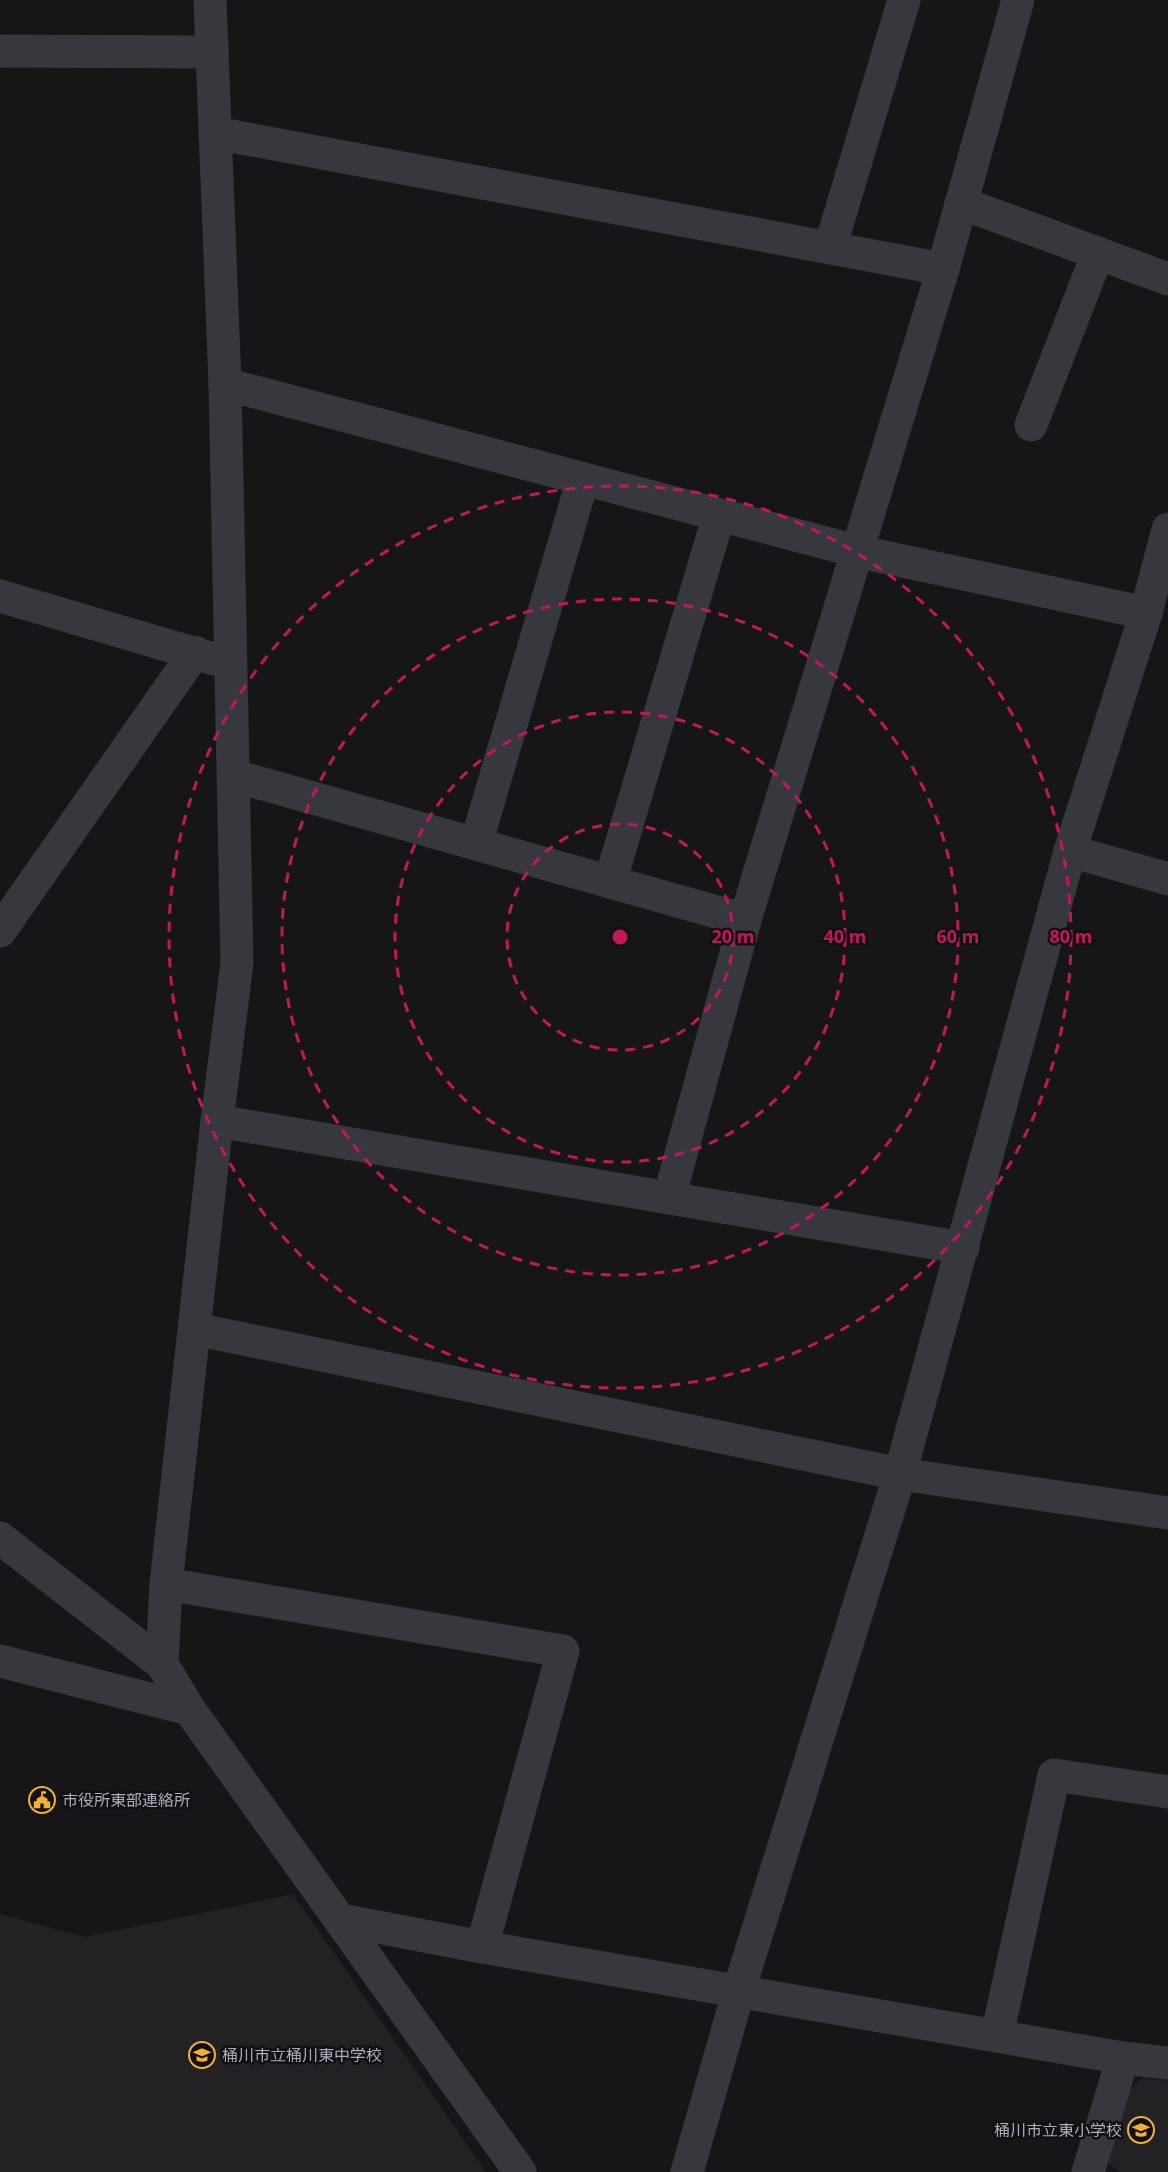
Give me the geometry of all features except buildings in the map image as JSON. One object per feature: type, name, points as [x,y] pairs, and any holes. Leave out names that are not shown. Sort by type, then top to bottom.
[{"type":"street","points":[[162,1664],[166,1584],[217,1121],[237,963],[235,776],[230,664],[225,384],[210,0]]},
{"type":"street","points":[[830,248],[904,0]]},
{"type":"street","points":[[669,1197],[745,920],[943,269],[1018,0]]},
{"type":"street","points":[[0,51],[212,52]]},
{"type":"street","points":[[215,133],[943,269]]},
{"type":"street","points":[[961,203],[1168,279]]},
{"type":"street","points":[[1031,425],[1098,253]]},
{"type":"street","points":[[225,384],[856,551],[1146,613]]},
{"type":"street","points":[[476,844],[584,479]]},
{"type":"street","points":[[610,882],[719,515]]},
{"type":"street","points":[[687,2172],[739,1990],[900,1474],[1070,851],[1146,613],[1168,529]]},
{"type":"street","points":[[0,596],[230,664]]},
{"type":"street","points":[[4,917],[195,652]]},
{"type":"street","points":[[235,776],[745,920]]},
{"type":"street","points":[[1070,851],[1168,879]]},
{"type":"street","points":[[217,1121],[963,1248]]},
{"type":"street","points":[[195,1329],[900,1474],[1168,1513]]},
{"type":"street","points":[[0,1538],[162,1664],[189,1709],[520,2172]]},
{"type":"street","points":[[166,1584],[563,1651],[482,1947]]},
{"type":"street","points":[[0,1661],[189,1709]]},
{"type":"street","points":[[997,2036],[1054,1775],[1168,1792]]},
{"type":"street","points":[[341,1920],[482,1947],[1123,2058],[1168,2063]]},
{"type":"street","points":[[1088,2172],[1123,2058]]},
{"type":"shaded area","name":"桶川市立桶川東中学校","points":[[293,1894],[486,2172],[0,2172],[0,1914],[85,1937]]},
{"type":"shaded area","name":"桶川市立東小学校","points":[[1143,2078],[1168,2081],[1168,2172],[1121,2172],[1107,2163],[1120,2097]]},
{"type":"place","name":"市役所東部連絡所","points":[[42,1800]]},
{"type":"place","name":"桶川市立桶川東中学校","points":[[202,2055]]},
{"type":"place","name":"桶川市立東小学校","points":[[1141,2130]]}]
